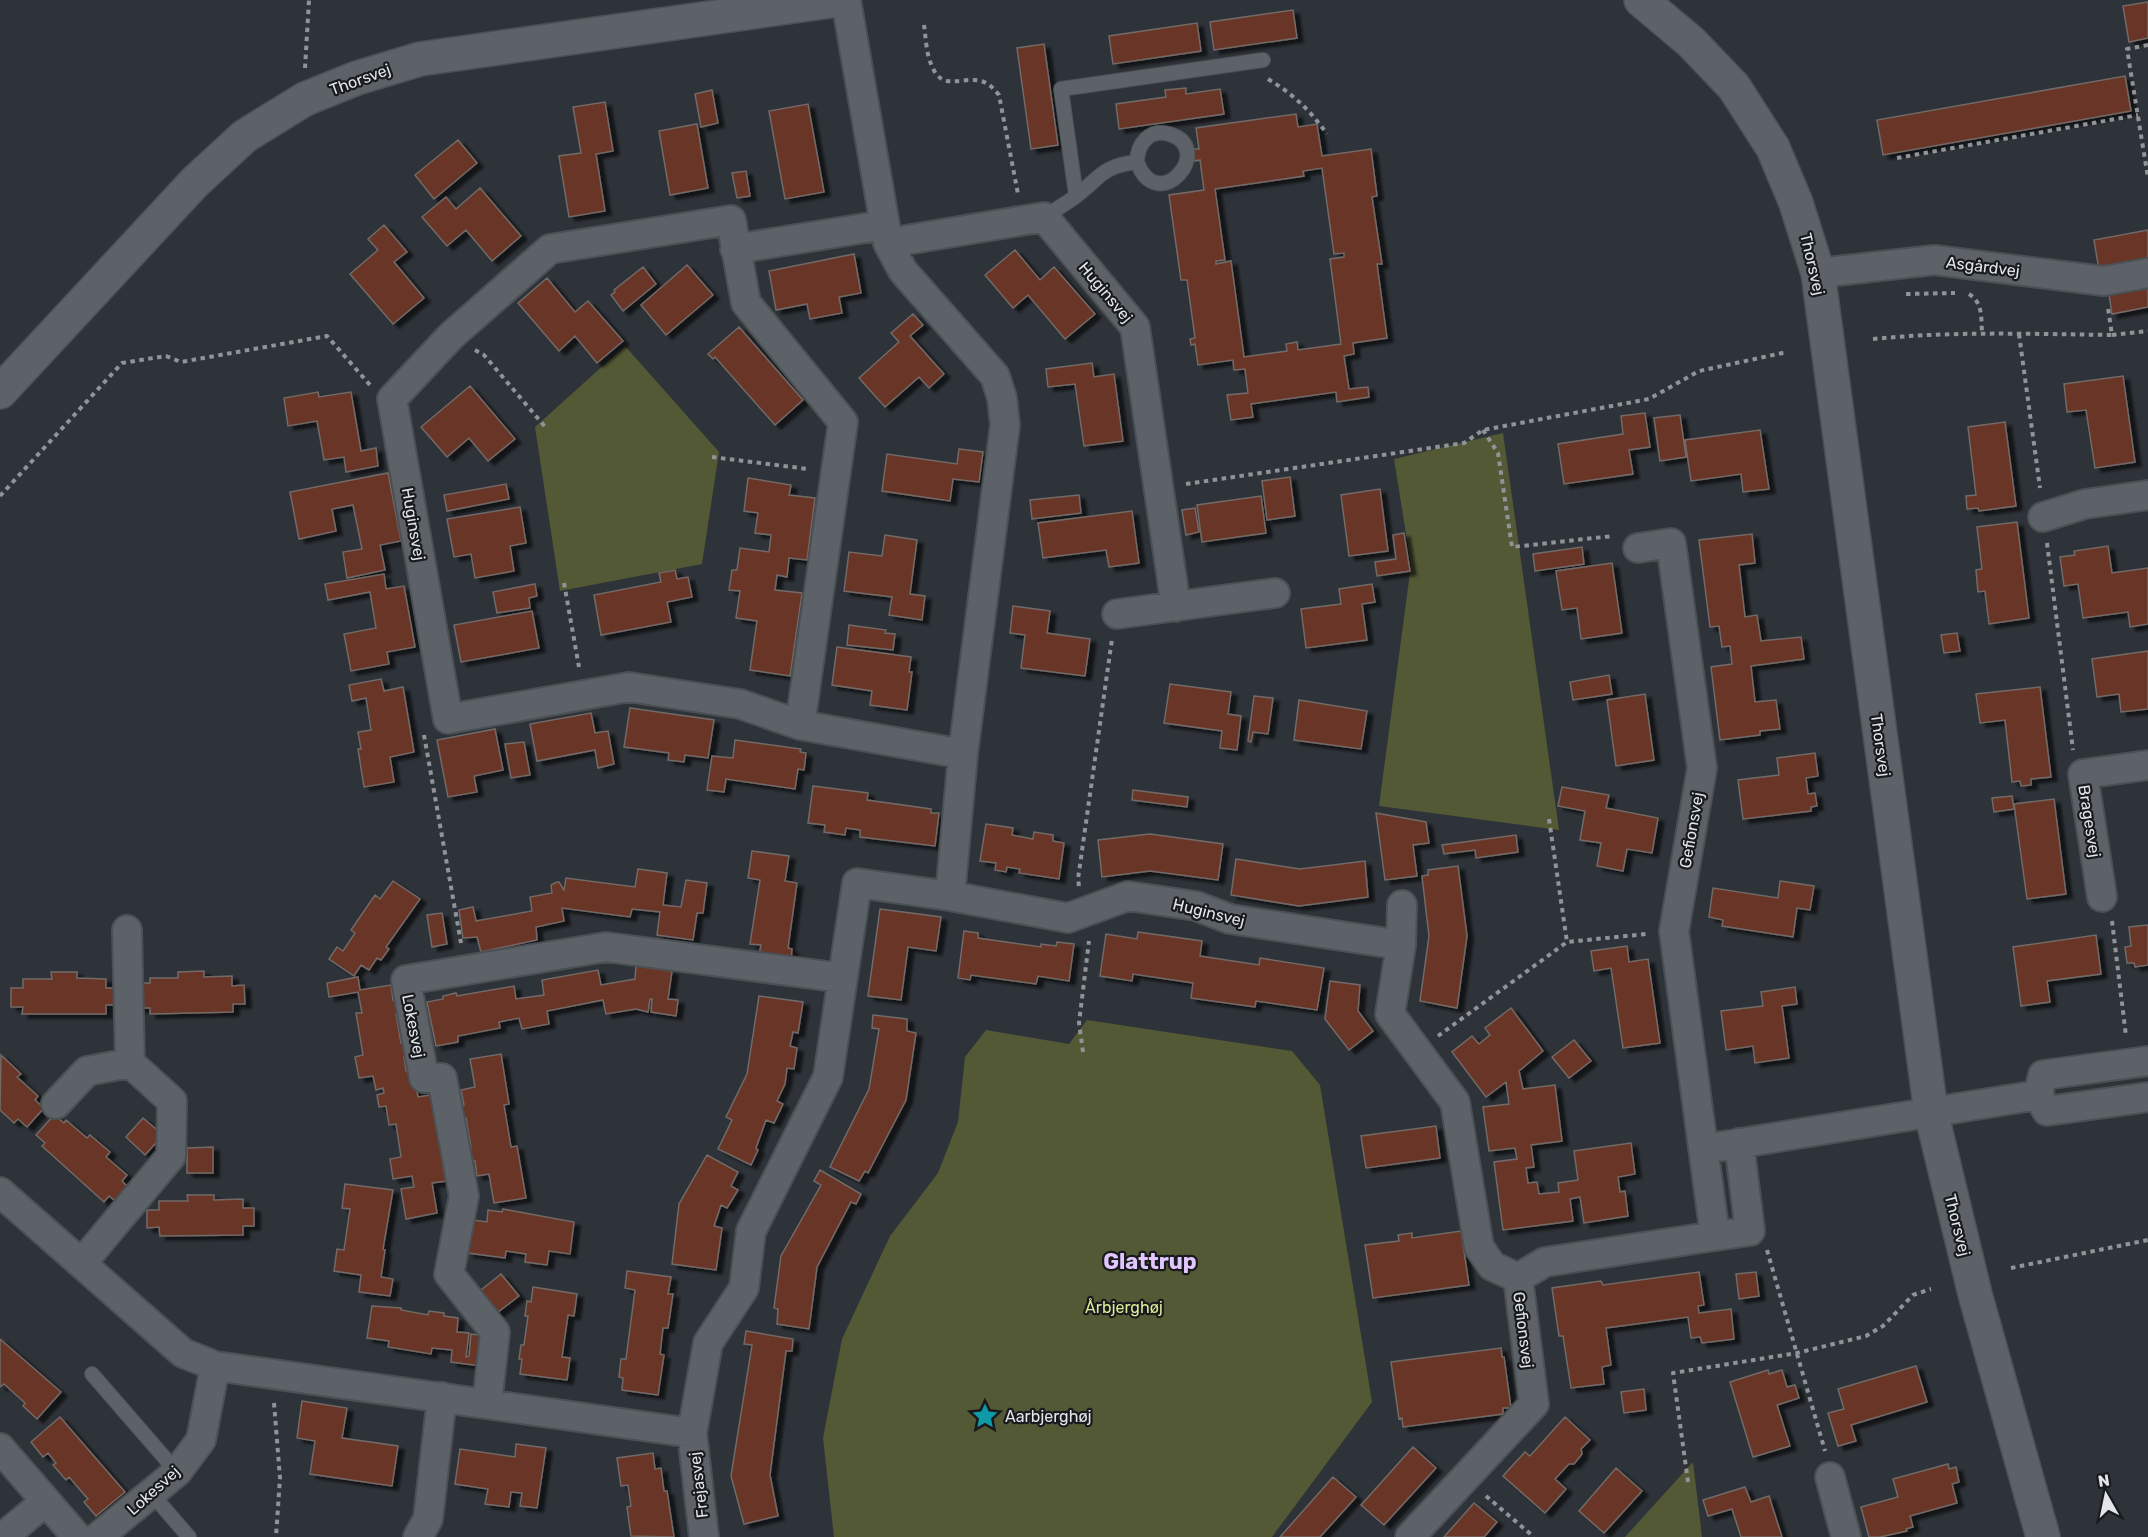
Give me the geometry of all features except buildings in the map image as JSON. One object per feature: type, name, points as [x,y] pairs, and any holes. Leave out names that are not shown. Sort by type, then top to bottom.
[{"type":"street","name":"Thorsvej","points":[[0,392],[195,182],[245,136],[305,99],[357,78],[420,59],[837,0]]},
{"type":"street","points":[[846,0],[886,234],[903,272],[994,376],[1002,398],[1005,425],[963,754],[950,896]]},
{"type":"street","name":"Thorsvej","points":[[1641,0],[1691,42],[1734,87],[1773,148],[1796,203],[1818,273],[1931,1112],[1975,1294],[2043,1537]]},
{"type":"street","points":[[735,249],[1034,219]]},
{"type":"street","name":"Huginsvej","points":[[1034,219],[1135,327],[1176,607]]},
{"type":"street","points":[[392,399],[451,336],[550,249],[730,220],[746,303],[843,422],[800,725]]},
{"type":"street","name":"Asgårdvej","points":[[1818,273],[1934,260],[2104,281],[2148,273]]},
{"type":"street","name":"Huginsvej","points":[[392,399],[448,719]]},
{"type":"street","points":[[2043,517],[2085,504],[2148,495]]},
{"type":"street","name":"Gefionsvej","points":[[1638,548],[1671,543],[1702,768],[1674,931],[1715,1236]]},
{"type":"street","points":[[1117,614],[1275,593]]},
{"type":"street","points":[[448,719],[629,687],[741,704],[800,725],[963,754]]},
{"type":"street","name":"Bragesvej","points":[[2102,897],[2083,774],[2148,765]]},
{"type":"street","name":"Huginsvej","points":[[842,978],[857,883],[950,896],[1068,918],[1128,896],[1196,906],[1230,920],[1401,945]]},
{"type":"street","points":[[1402,905],[1401,945],[1390,1014],[1455,1102],[1479,1247],[1492,1266],[1518,1278]]},
{"type":"street","points":[[82,1263],[171,1156],[172,1101],[130,1063],[128,930]]},
{"type":"street","name":"Lokesvej","points":[[487,1404],[495,1332],[449,1274],[464,1196],[442,1078],[424,1078],[406,980],[606,947],[842,978]]},
{"type":"street","points":[[0,1192],[183,1353],[215,1366],[692,1433],[708,1343],[744,1288],[752,1231],[828,1077],[842,978]]},
{"type":"street","points":[[56,1104],[87,1071],[130,1063]]},
{"type":"street","points":[[2139,1063],[2043,1075],[2038,1095],[2048,1111],[2148,1097]]},
{"type":"street","points":[[1704,1149],[2038,1095]]},
{"type":"street","points":[[1738,1143],[1750,1231]]},
{"type":"street","name":"Gefionsvej","points":[[1410,1537],[1534,1404],[1518,1278],[1545,1262],[1750,1231]]},
{"type":"street","name":"Lokesvej","points":[[98,1537],[177,1472],[201,1440],[215,1366]]},
{"type":"street","points":[[418,1537],[428,1519],[442,1397]]},
{"type":"street","name":"Frejasvej","points":[[692,1433],[704,1537]]},
{"type":"street","points":[[0,1448],[77,1537]]},
{"type":"street","points":[[1830,1477],[1846,1537]]},
{"type":"street","points":[[15,1534],[46,1501]]},
{"type":"lane","points":[[1076,195],[1061,89],[1256,62]]},
{"type":"lane","points":[[1034,219],[1076,195],[1102,172],[1123,164],[1137,162]]},
{"type":"lane","points":[[92,1374],[177,1472]]},
{"type":"lane","points":[[152,1493],[189,1537]]},
{"type":"path","points":[[305,99],[305,53],[309,0]]},
{"type":"path","points":[[924,24],[930,64],[937,77],[946,82],[980,81],[993,87],[999,95],[1034,219]]},
{"type":"path","points":[[2148,45],[2127,49],[2148,178]]},
{"type":"path","points":[[1256,62],[1268,79],[1289,91],[1311,111],[1327,134]]},
{"type":"path","points":[[1897,158],[2138,115]]},
{"type":"path","points":[[1890,265],[1896,288],[1904,294],[1956,293]]},
{"type":"path","points":[[2104,281],[2112,335]]},
{"type":"path","points":[[1966,293],[1977,299],[1980,307],[1982,333]]},
{"type":"path","points":[[1874,339],[1923,334],[2112,335],[2148,331]]},
{"type":"path","points":[[2019,334],[2075,765],[2083,774]]},
{"type":"path","points":[[0,496],[122,363],[166,356],[181,362],[327,336],[373,389],[392,399]]},
{"type":"path","points":[[451,336],[484,355],[547,429]]},
{"type":"path","points":[[1158,488],[1464,443],[1483,430],[1649,399],[1699,371],[1787,352]]},
{"type":"path","points":[[1483,430],[1498,453],[1512,547],[1628,534],[1638,548]]},
{"type":"path","points":[[712,457],[836,473]]},
{"type":"path","points":[[564,583],[584,695]]},
{"type":"path","points":[[1083,1052],[1079,1023],[1089,939],[1078,879],[1117,614]]},
{"type":"path","points":[[448,719],[424,732],[466,970]]},
{"type":"path","points":[[1549,819],[1567,942]]},
{"type":"path","points":[[2102,897],[2109,904],[2139,1063]]},
{"type":"path","points":[[1418,1051],[1567,942],[1674,931]]},
{"type":"path","points":[[1750,1231],[1764,1240],[1827,1459],[1830,1477]]},
{"type":"path","points":[[2011,1268],[2148,1240]]},
{"type":"path","points":[[1688,1482],[1673,1373],[1797,1353],[1866,1336],[1883,1326],[1913,1294],[1931,1289]]},
{"type":"path","points":[[272,1374],[280,1478],[276,1537]]},
{"type":"path","points":[[1465,1478],[1534,1537]]},
{"type":"green space","points":[[625,346],[719,452],[702,564],[560,591],[535,427]]},
{"type":"green space","points":[[1503,433],[1559,830],[1379,806],[1411,565],[1394,459]]},
{"type":"green space","name":"Årbjerghøj","points":[[1087,1020],[1292,1051],[1320,1085],[1372,1402],[1272,1537],[834,1537],[823,1438],[842,1339],[890,1236],[938,1173],[958,1122],[965,1057],[986,1030],[1069,1044]]},
{"type":"green space","points":[[1693,1462],[1702,1537],[1625,1537]]},
{"type":"place","name":"Aarbjerghøj","points":[[985,1416]]},
{"type":"district","name":"Glattrup","points":[[1150,1261]]}]
